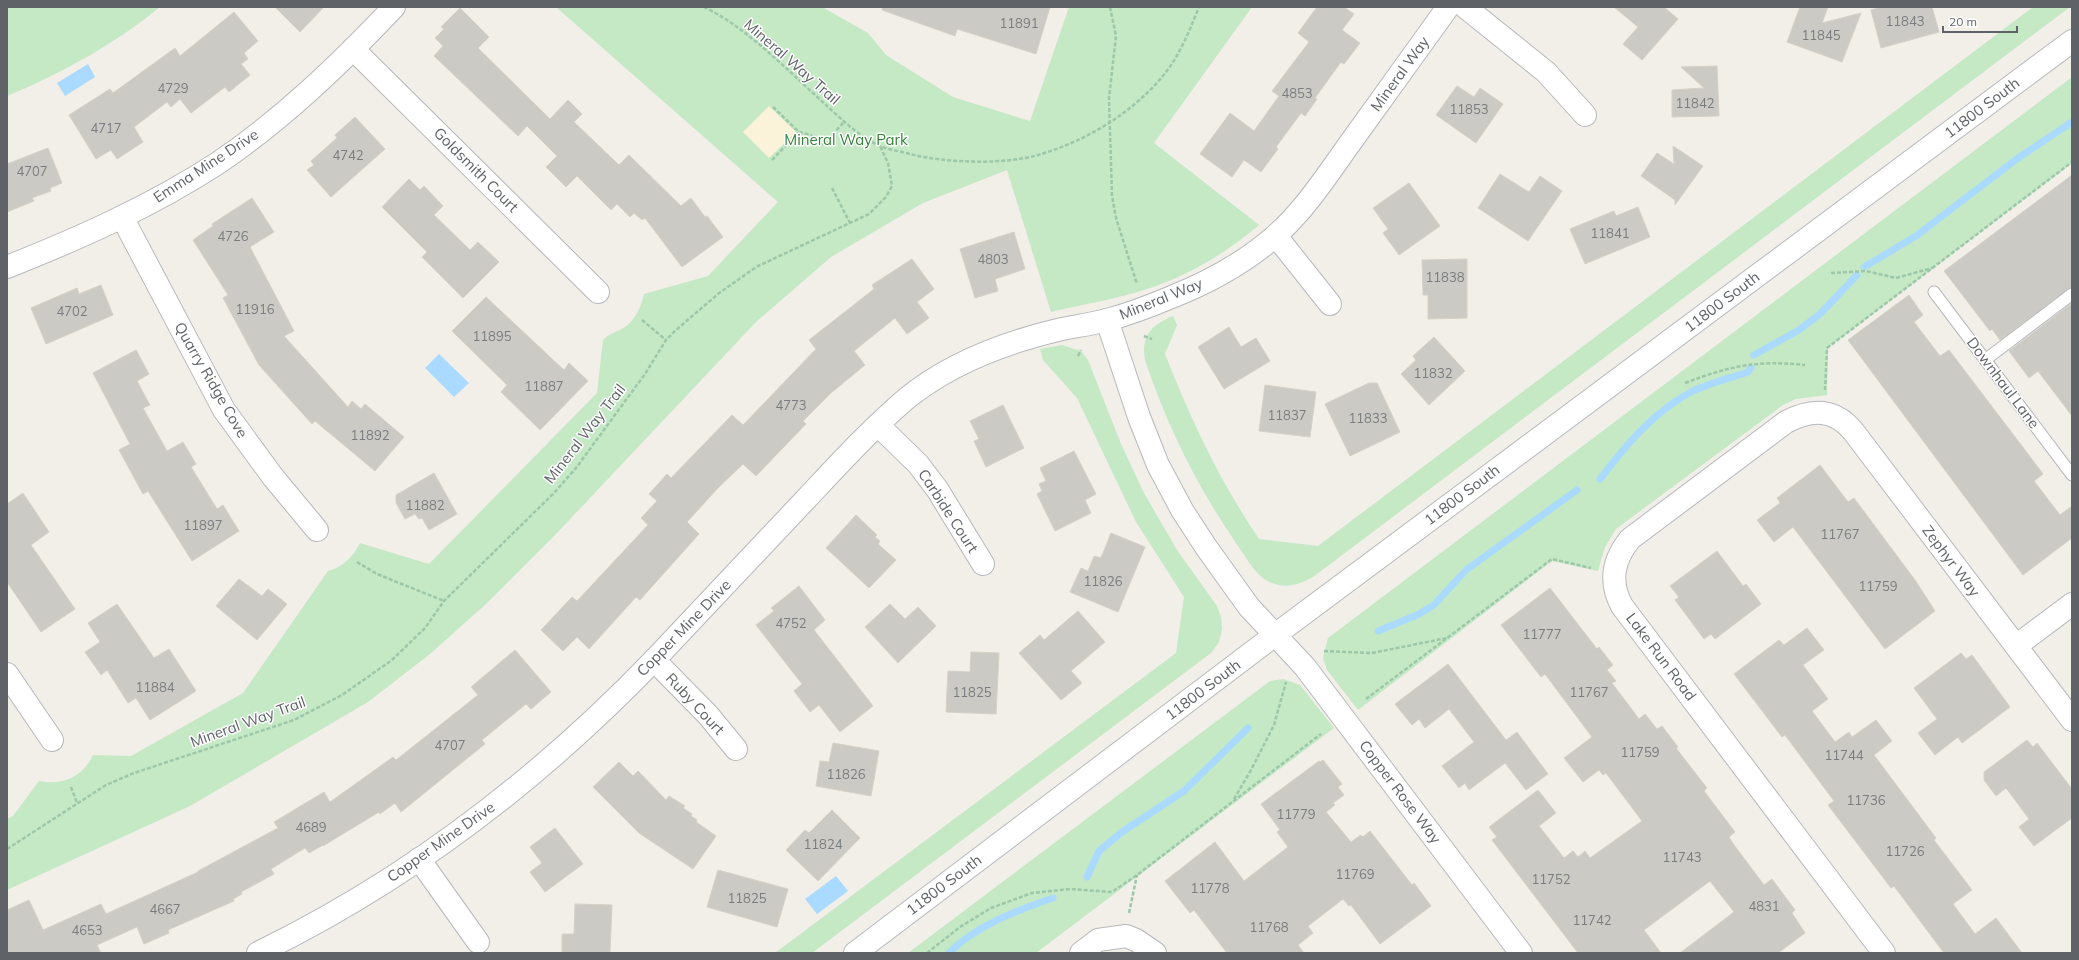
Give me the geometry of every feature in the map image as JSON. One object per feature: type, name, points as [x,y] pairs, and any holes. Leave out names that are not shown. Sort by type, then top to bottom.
[{"type":"street","name":"Emma Mine Drive","points":[[7,267],[63,245],[122,217],[171,192],[218,162],[265,128],[305,95],[394,7]]},
{"type":"street","name":"Mineral Way","points":[[1275,635],[1242,598],[1206,547],[1178,503],[1158,465],[1139,417],[1107,320],[1173,297],[1201,284],[1229,269],[1276,236],[1311,197],[1448,7]]},
{"type":"street","points":[[1465,7],[1546,72],[1585,115]]},
{"type":"street","name":"11800 South","points":[[855,953],[1275,635],[2072,41]]},
{"type":"street","name":"Goldsmith Court","points":[[353,49],[598,292]]},
{"type":"street","name":"Quarry Ridge Cove","points":[[122,217],[224,410],[273,477],[317,530]]},
{"type":"street","points":[[1276,236],[1330,304]]},
{"type":"street","name":"Copper Mine Drive","points":[[258,953],[298,934],[353,902],[419,859],[482,815],[542,766],[600,714],[654,660],[878,425],[909,397],[943,373],[980,354],[1020,340],[1107,320]]},
{"type":"street","name":"Zephyr Way","points":[[1824,402],[1853,431],[2072,720]]},
{"type":"street","name":"Lake Run Road","points":[[1824,402],[1786,422],[1630,539],[1616,562],[1614,580],[1618,598],[1622,606],[1874,950]]},
{"type":"street","name":"Carbide Court","points":[[878,425],[918,464],[937,489],[983,564]]},
{"type":"street","points":[[2016,646],[2072,604]]},
{"type":"street","name":"Copper Rose Way","points":[[1275,635],[1305,667],[1521,953]]},
{"type":"street","name":"Ruby Court","points":[[654,660],[708,715],[736,749]]},
{"type":"street","points":[[7,674],[52,740]]},
{"type":"street","points":[[419,859],[478,942]]},
{"type":"street","points":[[1081,953],[1098,940],[1127,926],[1136,940],[1155,953]]},
{"type":"lane","name":"Downhaul Lane","points":[[1934,292],[2072,475]]},
{"type":"lane","points":[[1985,360],[2072,294]]},
{"type":"path","name":"Mineral Way Trail","points":[[704,7],[717,13],[756,43],[844,122],[880,146],[919,156],[947,161],[1013,159],[1037,156],[1085,136],[1111,121],[1132,107],[1162,78],[1181,49],[1200,7]]},
{"type":"path","points":[[1110,7],[1115,21],[1116,36],[1109,98],[1111,121],[1112,196],[1116,218],[1137,284]]},
{"type":"path","points":[[772,160],[799,132],[773,107]]},
{"type":"path","name":"Mineral Way Trail","points":[[799,132],[811,135],[823,145],[844,122]]},
{"type":"path","name":"Mineral Way Trail","points":[[7,849],[53,821],[77,803],[106,785],[134,773],[294,720],[342,695],[392,660],[426,628],[444,601],[554,494],[576,468],[645,374],[666,340],[706,304],[756,267],[869,214],[886,197],[892,186],[888,163],[880,146]]},
{"type":"path","points":[[1824,402],[1827,348],[2072,162]]},
{"type":"path","points":[[832,188],[850,222]]},
{"type":"path","points":[[1831,273],[1866,271],[1896,278],[1934,267]]},
{"type":"path","points":[[642,320],[666,340]]},
{"type":"path","points":[[1144,336],[1152,339]]},
{"type":"path","points":[[1078,356],[1082,350]]},
{"type":"path","points":[[1685,384],[1737,366],[1776,362],[1805,365]]},
{"type":"path","points":[[1366,699],[1552,558],[1596,569]]},
{"type":"path","points":[[357,562],[376,574],[444,601]]},
{"type":"path","points":[[1324,651],[1372,653],[1448,638]]},
{"type":"path","points":[[1232,801],[1251,770],[1274,725],[1287,681]]},
{"type":"path","points":[[927,953],[960,927],[997,906],[1032,893],[1070,889],[1112,892],[1137,875],[1321,734]]},
{"type":"path","points":[[71,787],[77,803]]},
{"type":"path","points":[[1127,926],[1137,875]]},
{"type":"green space","points":[[7,7],[160,7],[143,21],[106,46],[67,68],[7,96]]},
{"type":"green space","name":"Mineral Way Park","points":[[556,7],[822,7],[868,33],[886,55],[953,97],[1030,121],[1069,7],[1252,7],[1154,143],[1259,225],[1208,262],[1165,283],[1126,295],[1051,312],[1007,170],[923,203],[831,257],[756,322],[556,534],[487,603],[430,654],[368,702],[190,806],[7,890],[7,819],[13,816],[39,781],[56,782],[71,778],[84,769],[93,755],[131,756],[243,693],[328,571],[347,561],[360,543],[429,564],[597,393],[603,340],[609,335],[625,327],[633,319],[639,310],[644,294],[708,276],[778,202]]},
{"type":"green space","points":[[2033,7],[2070,7],[1313,577],[1301,583],[1289,586],[1277,585],[1264,579],[1256,572],[1208,500],[1173,432],[1145,360],[1144,352],[1146,338],[1153,328],[1165,319],[1173,316],[1177,325],[1165,354],[1185,403],[1218,472],[1259,539],[1318,546]]},
{"type":"green space","points":[[2072,77],[2072,163],[1828,348],[1827,395],[1796,399],[1783,405],[1616,529],[1605,547],[1598,571],[1552,561],[1358,710],[1327,670],[1323,658],[1328,638]]},
{"type":"green space","points":[[1062,345],[1081,351],[1088,360],[1121,444],[1144,493],[1177,550],[1217,606],[1221,617],[1222,629],[1219,642],[1211,653],[812,953],[775,953],[1176,653],[1184,597],[1136,522],[1077,398],[1043,360],[1040,349]]},
{"type":"green space","points":[[1283,679],[1300,685],[1334,728],[1036,953],[908,953],[1270,681]]},
{"type":"sand","points":[[769,106],[796,132],[769,158],[743,132]]},
{"type":"water","points":[[88,64],[95,77],[65,96],[57,83]]},
{"type":"water","points":[[439,354],[469,383],[454,397],[425,368]]},
{"type":"water","points":[[836,876],[848,891],[817,914],[805,899]]},
{"type":"building","points":[[275,7],[324,7],[300,32]]},
{"type":"building","points":[[882,7],[1050,7],[1036,54],[957,29],[955,36],[882,10]]},
{"type":"building","points":[[1317,7],[1344,7],[1354,14],[1342,30],[1360,43],[1344,64],[1341,62],[1315,98],[1317,99],[1305,116],[1301,113],[1276,147],[1278,149],[1261,172],[1244,160],[1232,177],[1200,154],[1230,113],[1254,131],[1279,96],[1272,91],[1309,42],[1298,33]]},
{"type":"building","points":[[1614,7],[1664,7],[1678,19],[1642,60],[1623,44],[1638,27]]},
{"type":"building","points":[[1800,7],[1828,7],[1822,23],[1861,13],[1842,62],[1787,42]]},
{"type":"building","points":[[1882,7],[1932,7],[1939,32],[1881,48],[1871,10]]},
{"type":"building","points":[[460,8],[489,37],[478,48],[550,119],[568,100],[582,114],[574,122],[619,165],[629,155],[681,206],[691,198],[705,217],[707,216],[723,237],[682,267],[645,218],[642,220],[634,213],[630,217],[617,204],[611,210],[577,176],[566,187],[546,167],[557,156],[527,126],[518,136],[434,56],[443,46],[435,38],[444,29],[441,27]]},
{"type":"building","points":[[234,12],[258,41],[244,53],[248,59],[241,64],[250,75],[229,92],[225,87],[191,113],[180,99],[171,107],[167,102],[134,127],[143,142],[117,159],[111,150],[96,159],[69,115],[110,89],[113,93],[175,48],[180,56]]},
{"type":"building","points":[[1717,66],[1719,116],[1672,117],[1672,90],[1704,88],[1681,67]]},
{"type":"building","points":[[1457,86],[1474,97],[1480,88],[1503,104],[1476,143],[1436,115]]},
{"type":"building","points":[[355,117],[385,149],[331,197],[307,170],[314,165],[311,161],[337,138],[335,135]]},
{"type":"building","points":[[1673,146],[1703,166],[1675,205],[1675,200],[1641,176],[1657,153],[1674,164]]},
{"type":"building","points":[[48,148],[62,183],[50,188],[51,191],[32,198],[34,201],[7,212],[7,164]]},
{"type":"building","points":[[1500,174],[1529,192],[1540,176],[1562,191],[1528,241],[1478,208]]},
{"type":"building","points":[[2072,175],[2072,287],[2000,340],[1992,329],[1990,331],[1944,271]]},
{"type":"building","points":[[409,179],[420,190],[424,186],[443,206],[434,215],[470,250],[478,242],[499,262],[463,298],[422,257],[427,252],[382,207]]},
{"type":"building","points":[[1409,183],[1440,226],[1399,255],[1383,233],[1388,229],[1373,208]]},
{"type":"building","points":[[252,198],[274,232],[250,247],[294,331],[284,336],[348,407],[352,401],[361,409],[365,404],[404,437],[375,471],[315,421],[312,424],[259,365],[223,298],[228,295],[193,240],[213,226],[212,224]]},
{"type":"building","points":[[1638,207],[1650,237],[1585,264],[1570,229],[1614,211],[1616,216]]},
{"type":"building","points":[[1014,232],[1025,269],[995,279],[998,291],[975,298],[960,249]]},
{"type":"building","points":[[912,259],[934,289],[917,302],[929,318],[907,334],[895,318],[854,351],[865,365],[831,393],[803,421],[806,424],[756,476],[743,464],[718,488],[687,522],[699,534],[640,600],[636,597],[589,649],[577,637],[563,651],[541,630],[572,597],[577,601],[648,525],[641,518],[657,501],[649,494],[667,474],[671,478],[732,415],[743,425],[816,349],[809,340],[874,289],[872,285]]},
{"type":"building","points":[[1467,259],[1467,318],[1428,319],[1428,295],[1423,295],[1422,260]]},
{"type":"building","points":[[101,285],[113,315],[46,344],[31,308],[77,288],[79,294]]},
{"type":"building","points":[[1909,295],[1923,315],[1914,322],[1940,356],[1949,350],[2028,454],[2043,474],[2034,481],[2060,515],[2072,506],[2072,538],[2023,575],[1848,340]]},
{"type":"building","points":[[486,297],[564,370],[569,363],[588,381],[540,430],[501,392],[507,385],[452,331]]},
{"type":"building","points":[[2072,303],[2072,416],[2038,371],[2029,378],[2009,351]]},
{"type":"building","points":[[1229,327],[1241,347],[1256,338],[1270,361],[1224,389],[1198,347]]},
{"type":"building","points":[[1434,337],[1465,371],[1429,405],[1401,374],[1416,360],[1413,356]]},
{"type":"building","points":[[136,350],[149,374],[137,381],[150,405],[143,408],[167,451],[183,442],[196,464],[191,467],[217,509],[223,505],[239,531],[192,561],[148,491],[143,494],[119,450],[130,444],[93,373]]},
{"type":"building","points":[[1369,383],[1377,383],[1400,432],[1350,456],[1325,404]]},
{"type":"building","points":[[1265,385],[1316,392],[1310,437],[1259,431]]},
{"type":"building","points":[[1003,405],[1024,448],[986,467],[974,441],[979,439],[970,421]]},
{"type":"building","points":[[1074,451],[1096,494],[1085,500],[1091,513],[1055,531],[1037,494],[1042,491],[1039,484],[1046,481],[1040,468]]},
{"type":"building","points":[[1820,465],[1848,502],[1854,498],[1915,580],[1935,611],[1885,649],[1793,527],[1774,542],[1757,520],[1780,503],[1777,498]]},
{"type":"building","points":[[434,473],[457,514],[429,530],[422,518],[419,519],[415,514],[405,519],[396,503],[396,495]]},
{"type":"building","points":[[23,493],[49,532],[31,545],[75,609],[41,632],[7,582],[7,504]]},
{"type":"building","points":[[856,515],[877,535],[875,537],[880,541],[878,544],[896,560],[869,588],[826,548]]},
{"type":"building","points":[[1111,533],[1145,547],[1118,612],[1070,592],[1081,568],[1088,571],[1094,556],[1101,558]]},
{"type":"building","points":[[1717,551],[1743,586],[1746,584],[1761,604],[1715,639],[1711,634],[1704,639],[1675,600],[1679,597],[1670,586]]},
{"type":"building","points":[[239,579],[262,596],[268,589],[287,604],[257,640],[216,606]]},
{"type":"building","points":[[799,586],[825,620],[814,630],[873,706],[840,732],[819,705],[810,712],[794,691],[802,684],[756,625],[774,611],[771,608]]},
{"type":"building","points":[[1550,588],[1597,649],[1599,647],[1613,665],[1607,670],[1616,681],[1612,683],[1639,719],[1645,714],[1657,729],[1662,726],[1678,747],[1676,748],[1707,788],[1704,791],[1735,832],[1729,837],[1764,885],[1772,879],[1795,910],[1792,913],[1805,933],[1778,953],[1680,953],[1734,912],[1710,881],[1644,930],[1661,953],[1578,953],[1492,840],[1497,837],[1489,827],[1538,790],[1556,813],[1539,826],[1564,858],[1573,851],[1578,857],[1585,851],[1590,858],[1642,821],[1606,773],[1603,775],[1599,770],[1583,782],[1564,758],[1592,737],[1545,674],[1541,677],[1501,625]]},
{"type":"building","points":[[117,604],[154,658],[169,649],[196,691],[150,720],[136,698],[128,703],[107,670],[101,675],[85,652],[100,642],[88,623]]},
{"type":"building","points":[[890,604],[905,619],[918,607],[936,626],[898,663],[865,627]]},
{"type":"building","points":[[1078,611],[1105,642],[1071,671],[1082,683],[1061,700],[1019,653],[1040,635],[1044,640]]},
{"type":"building","points":[[1807,628],[1824,650],[1803,665],[1828,699],[1812,711],[1835,742],[1849,732],[1852,737],[1876,720],[1892,741],[1874,755],[1936,838],[1934,840],[1972,890],[1953,904],[1975,934],[1996,918],[2022,953],[1944,953],[1894,886],[1891,888],[1828,805],[1834,801],[1785,735],[1782,737],[1734,674],[1779,640],[1784,645]]},
{"type":"building","points":[[515,650],[551,692],[531,709],[526,704],[482,740],[485,744],[401,812],[395,803],[380,814],[379,812],[309,853],[305,848],[271,869],[274,874],[241,892],[242,894],[233,899],[234,901],[168,930],[169,933],[144,944],[137,927],[97,945],[101,953],[7,953],[7,910],[29,900],[43,930],[101,904],[106,914],[198,872],[278,828],[274,822],[324,792],[330,802],[393,757],[396,760],[478,695],[471,687]]},
{"type":"building","points":[[971,652],[999,653],[996,714],[946,712],[948,671],[970,672]]},
{"type":"building","points":[[1961,653],[1966,659],[1972,655],[2010,707],[1962,743],[1958,737],[1935,755],[1918,733],[1937,719],[1914,688]]},
{"type":"building","points":[[1448,664],[1506,740],[1517,732],[1548,774],[1526,790],[1505,763],[1469,790],[1465,783],[1459,788],[1442,766],[1474,742],[1449,709],[1425,728],[1419,719],[1412,725],[1395,704]]},
{"type":"building","points":[[2027,740],[2033,747],[2037,743],[2072,789],[2072,818],[2034,846],[2019,827],[2029,819],[2006,788],[1996,796],[1984,780],[1984,772]]},
{"type":"building","points":[[833,743],[879,751],[871,796],[816,786],[820,761],[829,762]]},
{"type":"building","points":[[1323,760],[1342,784],[1338,787],[1344,795],[1333,803],[1335,805],[1326,812],[1351,842],[1361,835],[1363,837],[1370,831],[1412,885],[1414,883],[1431,906],[1380,944],[1351,905],[1349,906],[1343,899],[1308,926],[1313,933],[1298,945],[1304,953],[1227,953],[1194,910],[1190,913],[1165,881],[1215,842],[1244,881],[1288,847],[1277,832],[1280,830],[1261,804],[1319,761],[1320,762]]},
{"type":"building","points":[[619,762],[633,776],[638,771],[666,800],[669,796],[685,806],[683,808],[692,814],[691,816],[697,820],[696,822],[716,836],[693,869],[639,833],[593,787]]},
{"type":"building","points":[[832,810],[860,838],[818,881],[786,850],[805,830],[809,833]]},
{"type":"building","points":[[555,828],[583,864],[545,892],[530,872],[542,863],[530,847]]},
{"type":"building","points":[[718,870],[788,889],[777,927],[707,907]]},
{"type":"building","points":[[575,904],[612,905],[610,953],[562,953],[562,934],[574,934]]},
{"type":"waterway","points":[[1864,267],[1916,236],[2018,158],[2072,122]]},
{"type":"waterway","points":[[1754,355],[1799,330],[1820,314],[1857,275]]},
{"type":"waterway","points":[[1600,479],[1631,441],[1666,408],[1693,391],[1748,372],[1751,368]]},
{"type":"waterway","points":[[1378,631],[1417,615],[1434,605],[1466,570],[1577,490]]},
{"type":"waterway","points":[[1087,877],[1099,851],[1122,832],[1184,791],[1248,728]]},
{"type":"waterway","points":[[949,953],[959,943],[984,927],[1026,908],[1053,898]]}]
